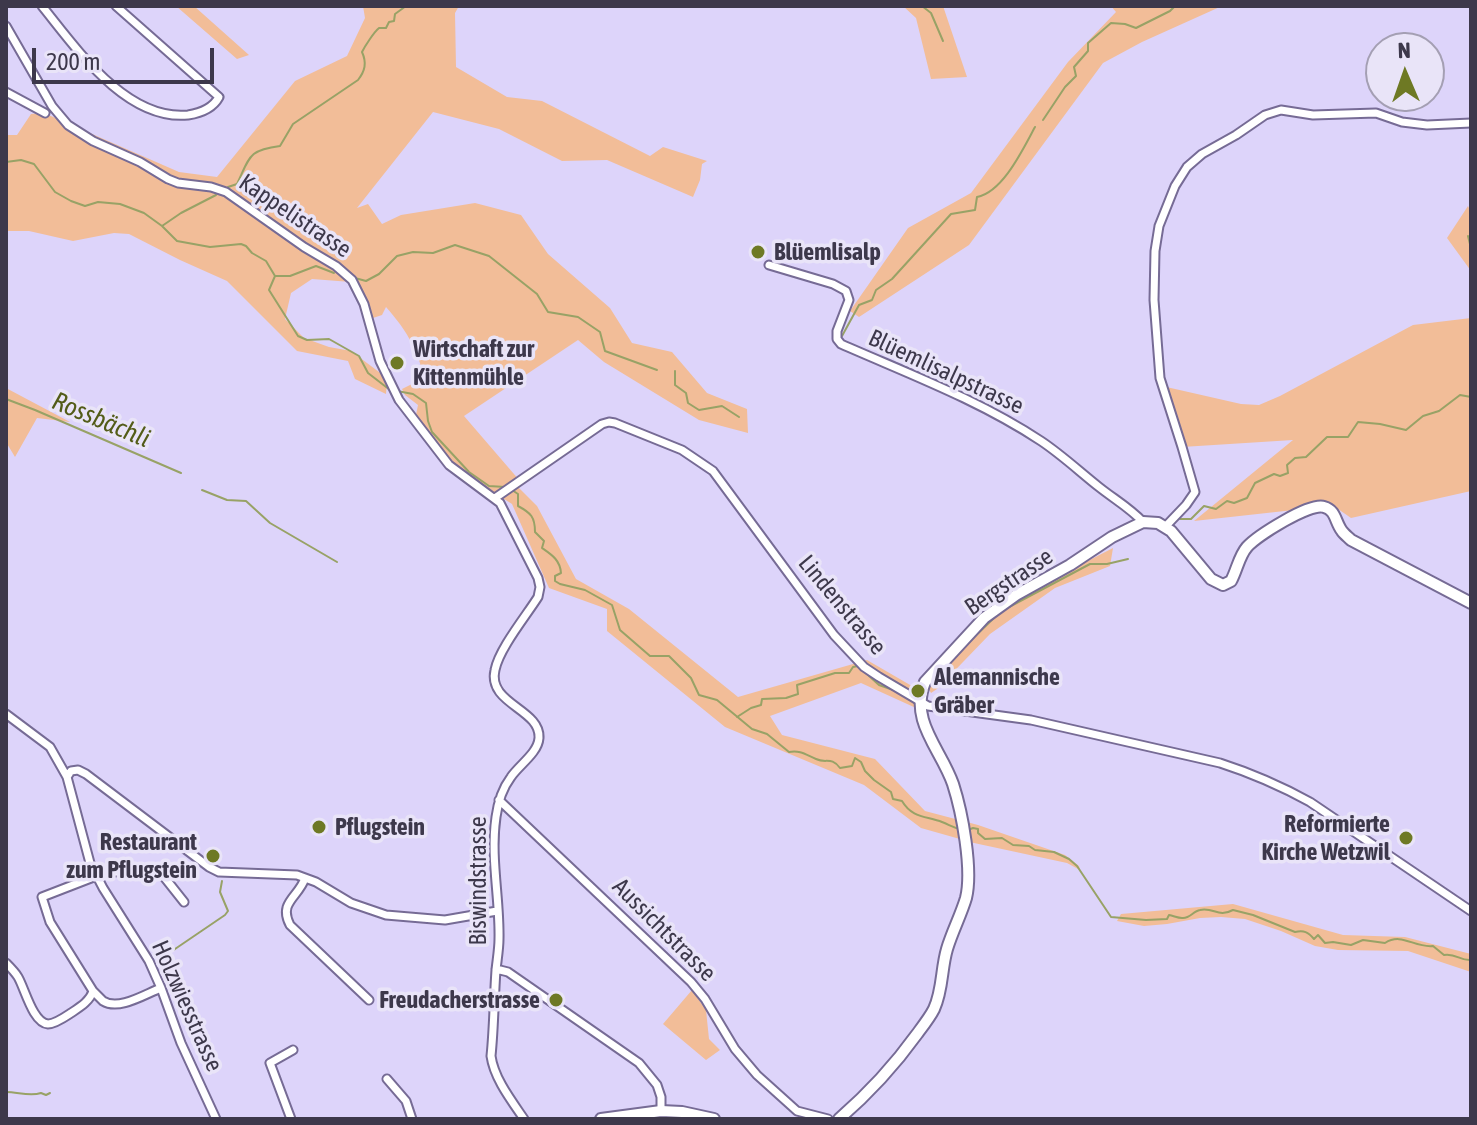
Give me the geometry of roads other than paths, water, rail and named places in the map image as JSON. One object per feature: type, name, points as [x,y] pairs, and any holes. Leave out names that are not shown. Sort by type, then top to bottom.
[{"type":"street","points":[[42,6],[97,72],[116,90],[137,103],[157,111],[186,115],[202,112],[217,101],[219,97],[116,6]]},
{"type":"street","name":"Kappelistrasse","points":[[6,26],[59,117],[79,133],[168,179],[226,192],[346,274],[361,296],[380,361],[396,395],[449,465],[495,498]]},
{"type":"street","points":[[6,92],[45,113]]},
{"type":"street","points":[[1165,527],[1195,492],[1160,378],[1154,300],[1159,226],[1175,186],[1187,167],[1202,154],[1265,115],[1281,110],[1313,115],[1376,113],[1402,122],[1427,125],[1471,123]]},
{"type":"street","name":"Blüemlisalpstrasse","points":[[769,265],[833,284],[846,291],[849,300],[837,331],[841,344],[954,393],[1010,422],[1044,443],[1143,522]]},
{"type":"street","name":"Lindenstrasse","points":[[495,498],[609,422],[682,450],[713,471],[834,635],[864,667],[890,684],[928,706],[1031,720],[1245,771],[1310,802],[1471,911]]},
{"type":"street","name":"Biswindstrasse","points":[[495,498],[505,511],[540,587],[538,597],[499,658],[494,673],[495,685],[501,694],[532,720],[540,737],[534,750],[510,778],[499,800],[494,847],[499,939],[492,1063],[524,1119]]},
{"type":"street","points":[[1143,522],[1165,527],[1211,579],[1223,585],[1231,581],[1249,544],[1296,515],[1317,506],[1326,507],[1334,513],[1341,530],[1351,540],[1471,603]]},
{"type":"street","name":"Bergstrasse","points":[[924,683],[984,618],[1112,537],[1143,522]]},
{"type":"street","points":[[904,691],[924,683]]},
{"type":"street","points":[[839,1119],[880,1081],[934,1009],[941,990],[946,951],[966,897],[968,879],[962,824],[949,774],[922,721],[924,683]]},
{"type":"street","name":"Holzwiesstrasse","points":[[6,714],[50,747],[67,777],[90,863],[149,961],[181,1043],[216,1119]]},
{"type":"street","points":[[67,777],[71,771],[86,774],[213,869],[227,873],[285,874],[305,878],[351,903],[386,915],[445,920],[497,911]]},
{"type":"street","name":"Aussichtstrasse","points":[[499,800],[691,982],[741,1057],[765,1083],[797,1111],[828,1119]]},
{"type":"street","points":[[161,988],[121,1004],[102,1000],[93,991],[50,922],[42,897],[104,873],[151,869],[161,873],[184,902]]},
{"type":"street","points":[[305,878],[301,889],[287,904],[286,918],[369,1000]]},
{"type":"street","points":[[6,963],[19,978],[33,1011],[47,1024],[70,1014],[91,997],[93,991]]},
{"type":"street","points":[[496,969],[508,972],[639,1063],[657,1085],[661,1111]]},
{"type":"street","points":[[291,1119],[270,1063],[293,1050]]},
{"type":"street","points":[[387,1079],[406,1101],[412,1119]]},
{"type":"street","points":[[601,1119],[661,1111],[714,1119]]},
{"type":"waterway","points":[[228,187],[237,184],[251,156],[280,146],[293,124],[358,80],[364,70],[362,52],[367,43],[379,28],[386,28],[389,22],[394,21],[395,14],[406,6]]},
{"type":"waterway","points":[[922,6],[931,13],[943,41]]},
{"type":"waterway","points":[[1043,120],[1076,76],[1074,67],[1088,51],[1088,43],[1111,23],[1136,28],[1175,6]]},
{"type":"waterway","points":[[842,336],[859,305],[872,300],[876,290],[892,279],[951,214],[975,210],[977,197],[1004,178],[1035,127]]},
{"type":"waterway","points":[[6,162],[21,160],[34,164],[55,192],[71,201],[85,206],[98,202],[120,204],[144,213],[177,241],[210,247],[246,246],[266,261],[275,276],[269,290],[298,336],[307,340],[329,339],[359,356],[368,373],[390,390]]},
{"type":"waterway","points":[[162,226],[216,195]]},
{"type":"waterway","points":[[1468,236],[1471,248]]},
{"type":"waterway","points":[[355,278],[366,281],[379,274],[397,256],[413,252],[433,253],[455,245],[489,256],[537,294],[548,312],[578,317],[600,332],[605,351],[657,370]]},
{"type":"waterway","points":[[275,276],[290,276],[316,266],[334,273]]},
{"type":"waterway","points":[[675,371],[675,385],[686,393],[688,403],[699,410],[722,406],[739,417]]},
{"type":"waterway","points":[[397,391],[413,394],[426,403],[432,432],[469,472],[489,486],[505,487]]},
{"type":"waterway","points":[[1180,519],[1191,519],[1204,506],[1216,509],[1227,501],[1234,503],[1247,498],[1255,483],[1274,474],[1280,476],[1288,473],[1287,465],[1295,458],[1306,457],[1327,437],[1348,437],[1358,422],[1406,430],[1423,416],[1439,411],[1460,395],[1471,397]]},
{"type":"waterway","name":"Rossbächli","points":[[6,399],[181,473]]},
{"type":"waterway","points":[[202,490],[227,500],[246,501],[270,523],[337,562]]},
{"type":"waterway","points":[[512,490],[518,494],[518,506],[533,519],[535,532],[544,541],[542,548],[559,565],[561,573],[555,576],[555,581],[585,590],[612,605],[620,630],[650,656],[669,656],[691,678],[699,695],[717,700],[752,729],[767,734],[789,752],[831,761],[840,768],[852,766],[855,758],[874,780],[891,792],[893,799],[902,801],[910,811],[961,829]]},
{"type":"waterway","points":[[1009,607],[1090,564],[1128,559]]},
{"type":"waterway","points":[[967,644],[997,615]]},
{"type":"waterway","points":[[943,670],[963,648]]},
{"type":"waterway","points":[[737,717],[761,705],[762,699],[798,694],[797,685],[835,673],[849,673],[858,666],[879,685],[899,692]]},
{"type":"waterway","points":[[968,830],[978,829],[985,839],[1002,838],[1013,845],[1054,852],[1069,859],[1111,917],[1146,920],[1167,919],[1169,915],[1185,918],[1200,910],[1223,913],[1233,910],[1295,932],[1306,932],[1314,939],[1318,935],[1325,943],[1351,945],[1363,940],[1385,943],[1397,939],[1433,946],[1444,955],[1471,960]]},
{"type":"waterway","points":[[160,957],[225,915],[228,911],[220,892],[222,881]]},
{"type":"waterway","points":[[6,1092],[50,1093]]},
{"type":"place","name":"Blüemlisalp","points":[[758,252]]},
{"type":"place","name":"Wirtschaft zur Kittenmühle","points":[[397,363]]},
{"type":"place","name":"Alemannische Gräber","points":[[918,691]]},
{"type":"place","name":"Pflugstein","points":[[319,827]]},
{"type":"place","name":"Reformierte Kirche Wetzwil","points":[[1406,838]]},
{"type":"place","name":"Restaurant zum Pflugstein","points":[[213,856]]},
{"type":"place","name":"Freudacherstrasse","points":[[556,1000]]}]
